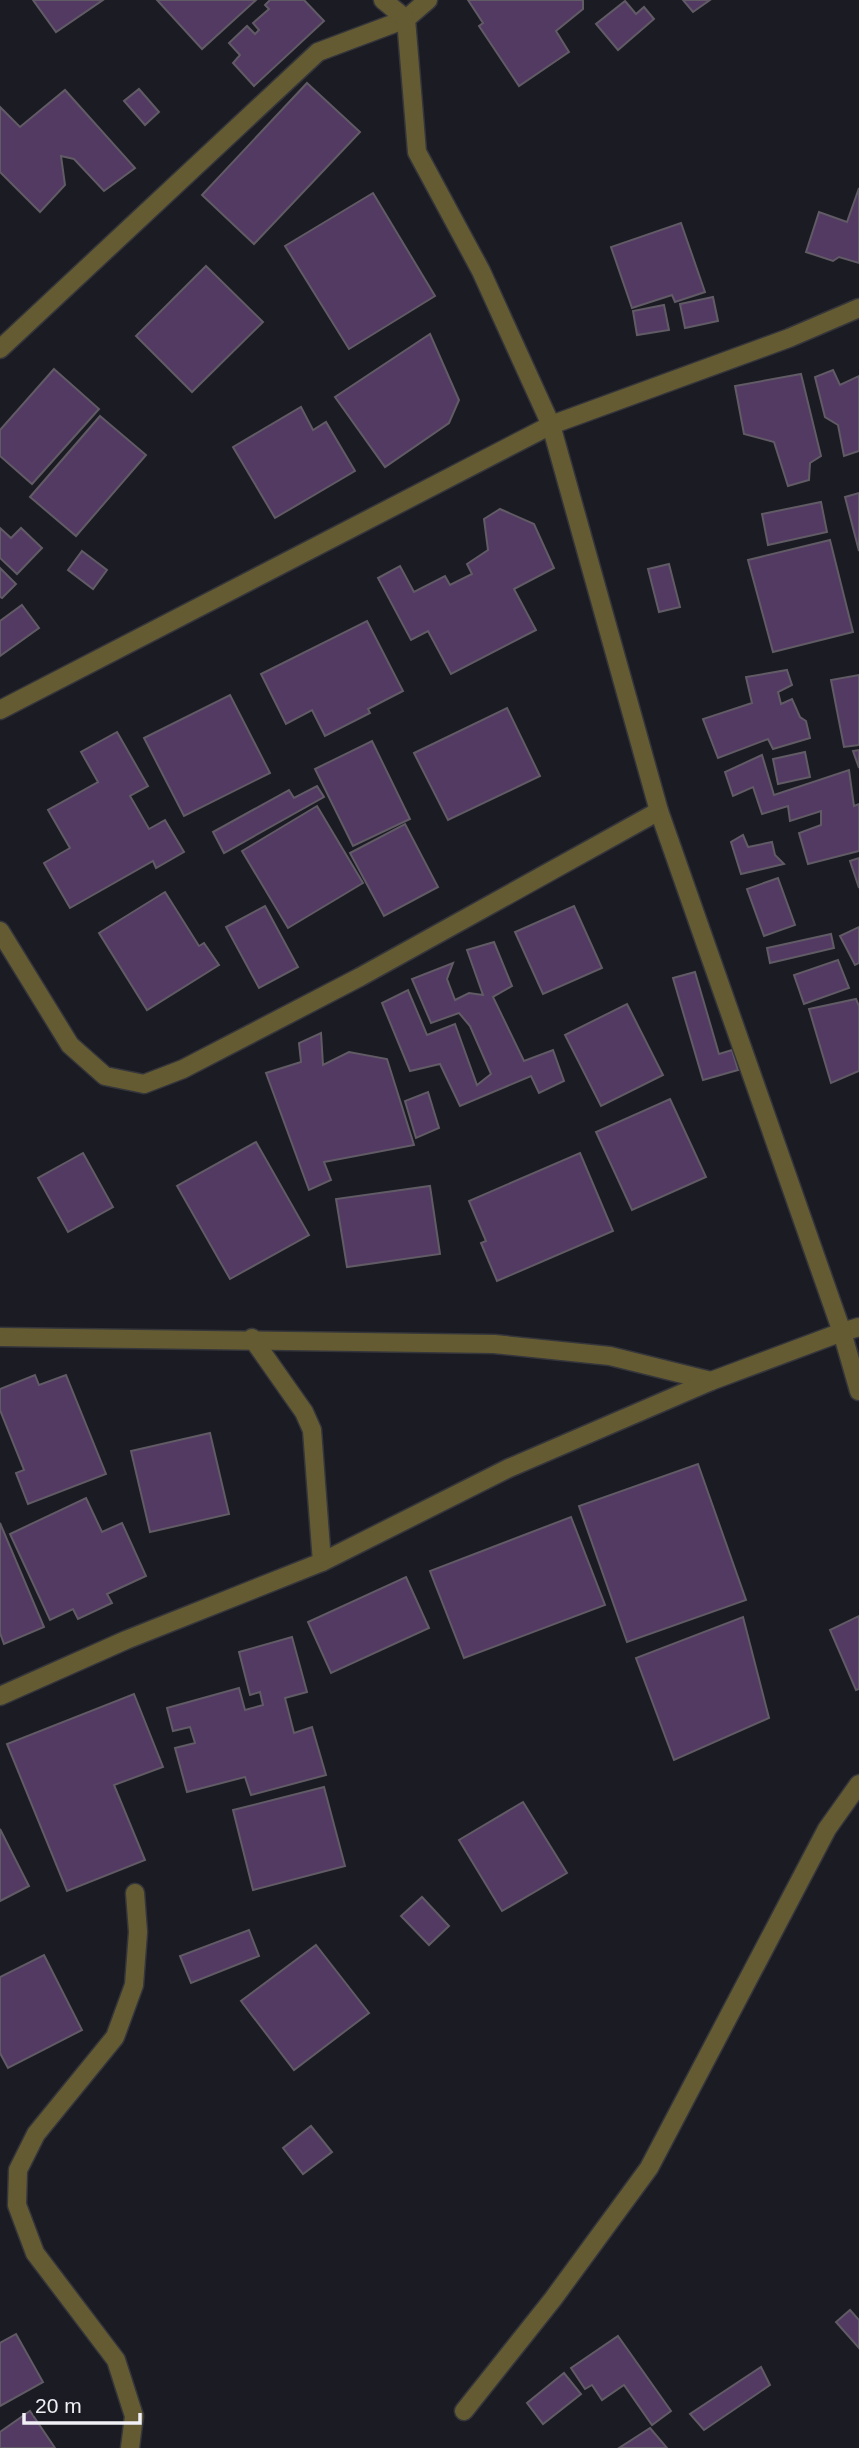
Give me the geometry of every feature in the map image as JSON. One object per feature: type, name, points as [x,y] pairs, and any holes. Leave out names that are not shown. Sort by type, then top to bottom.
[{"type":"street","points":[[369,0],[406,19]]},
{"type":"street","points":[[383,0],[406,19],[417,152],[481,271],[551,425],[659,811],[851,1329],[859,1391]]},
{"type":"street","points":[[1,348],[318,52],[406,19],[428,0]]},
{"type":"street","points":[[0,710],[551,425],[789,338],[859,307]]},
{"type":"street","points":[[0,931],[70,1045],[105,1076],[144,1084],[183,1069],[360,977],[659,811]]},
{"type":"street","points":[[0,1696],[126,1640],[322,1562],[509,1468],[711,1381],[851,1329]]},
{"type":"street","points":[[0,1337],[494,1343],[610,1356],[711,1381]]},
{"type":"street","points":[[252,1338],[304,1412],[312,1430],[322,1562]]},
{"type":"street","points":[[464,2411],[553,2299],[649,2168],[827,1829],[859,1784]]},
{"type":"street","points":[[130,2448],[134,2416],[116,2360],[35,2253],[17,2205],[18,2170],[36,2134],[115,2036],[134,1985],[138,1932],[135,1893]]},
{"type":"building","points":[[33,0],[103,0],[56,32]]},
{"type":"building","points":[[157,0],[256,0],[202,49]]},
{"type":"building","points":[[270,0],[304,0],[324,21],[254,86],[233,63],[240,55],[229,43],[247,26],[255,34],[259,30],[253,23],[269,9],[265,5]]},
{"type":"building","points":[[468,0],[583,0],[583,9],[556,31],[569,52],[519,86],[479,26],[483,23]]},
{"type":"building","points":[[683,0],[710,0],[693,12]]},
{"type":"building","points":[[625,1],[636,14],[644,7],[654,19],[618,50],[596,24]]},
{"type":"building","points":[[307,83],[360,132],[254,244],[202,195]]},
{"type":"building","points":[[139,89],[159,112],[145,125],[124,101]]},
{"type":"building","points":[[65,90],[135,168],[104,191],[74,159],[61,156],[65,185],[40,212],[0,172],[0,107],[20,127]]},
{"type":"building","points":[[859,188],[859,263],[839,257],[833,261],[806,252],[819,212],[847,222]]},
{"type":"building","points":[[373,193],[435,296],[349,349],[285,246]]},
{"type":"building","points":[[681,223],[705,292],[675,302],[672,295],[632,308],[611,247]]},
{"type":"building","points":[[206,266],[263,322],[192,392],[136,336]]},
{"type":"building","points":[[713,297],[718,321],[685,328],[680,304]]},
{"type":"building","points":[[664,305],[669,330],[637,335],[633,311]]},
{"type":"building","points":[[430,334],[459,400],[449,423],[385,467],[335,397]]},
{"type":"building","points":[[54,369],[99,409],[32,484],[0,456],[0,430]]},
{"type":"building","points":[[833,370],[840,385],[859,376],[859,451],[844,456],[838,425],[825,417],[815,377]]},
{"type":"building","points":[[801,374],[821,456],[810,463],[809,480],[788,486],[774,442],[744,434],[735,386]]},
{"type":"building","points":[[301,407],[313,430],[326,422],[355,471],[275,518],[233,447]]},
{"type":"building","points":[[100,416],[146,455],[76,536],[30,497]]},
{"type":"building","points":[[859,493],[859,551],[845,497]]},
{"type":"building","points":[[821,502],[827,532],[768,545],[762,514]]},
{"type":"building","points":[[500,509],[534,524],[554,568],[514,589],[536,630],[451,674],[428,631],[411,640],[378,578],[400,566],[414,592],[445,576],[450,585],[472,574],[467,564],[488,550],[484,519]]},
{"type":"building","points":[[0,528],[11,538],[21,528],[42,548],[17,574],[0,558]]},
{"type":"building","points":[[830,540],[853,632],[773,652],[748,560]]},
{"type":"building","points":[[82,551],[107,570],[93,589],[68,570]]},
{"type":"building","points":[[669,564],[680,607],[659,612],[648,569]]},
{"type":"building","points":[[0,568],[16,584],[2,598],[0,597]]},
{"type":"building","points":[[22,605],[39,628],[0,656],[0,621]]},
{"type":"building","points":[[367,621],[403,691],[368,709],[370,713],[325,736],[312,710],[286,724],[261,674]]},
{"type":"building","points":[[787,670],[792,685],[778,692],[781,704],[792,699],[800,717],[806,721],[810,738],[773,749],[768,739],[718,758],[703,719],[752,703],[746,677]]},
{"type":"building","points":[[859,675],[859,745],[844,747],[831,680]]},
{"type":"building","points":[[230,695],[270,773],[184,816],[144,738]]},
{"type":"building","points":[[507,708],[540,776],[448,820],[414,753]]},
{"type":"building","points":[[117,732],[148,786],[130,796],[149,829],[165,820],[184,852],[156,868],[153,861],[70,908],[44,863],[70,848],[48,810],[98,782],[81,752]]},
{"type":"building","points":[[372,741],[410,819],[353,846],[315,769]]},
{"type":"building","points":[[859,750],[859,768],[853,751]]},
{"type":"building","points":[[805,752],[810,777],[778,784],[773,759]]},
{"type":"building","points":[[762,755],[774,795],[849,770],[854,806],[859,804],[859,851],[808,864],[799,833],[821,825],[821,811],[790,821],[788,806],[762,814],[753,787],[733,796],[725,772]]},
{"type":"building","points":[[317,786],[324,797],[224,853],[213,832],[289,790],[294,798]]},
{"type":"building","points":[[317,806],[363,883],[288,928],[242,851]]},
{"type":"building","points":[[405,824],[438,887],[384,916],[350,853]]},
{"type":"building","points":[[743,835],[748,847],[772,842],[775,855],[784,864],[741,874],[731,842]]},
{"type":"building","points":[[859,858],[859,888],[850,861]]},
{"type":"building","points":[[778,878],[795,925],[764,936],[747,889]]},
{"type":"building","points":[[165,892],[199,946],[204,943],[219,965],[147,1010],[99,933]]},
{"type":"building","points":[[265,906],[298,967],[259,988],[226,927]]},
{"type":"building","points":[[574,906],[602,968],[543,994],[515,932]]},
{"type":"building","points":[[859,927],[859,963],[855,965],[840,936]]},
{"type":"building","points":[[831,934],[834,948],[770,963],[767,948]]},
{"type":"building","points":[[494,942],[512,986],[493,997],[524,1061],[553,1050],[564,1081],[539,1093],[531,1076],[460,1106],[440,1064],[410,1071],[382,1003],[408,990],[427,1035],[455,1024],[477,1085],[491,1074],[470,1026],[459,1013],[431,1023],[412,979],[453,963],[447,979],[455,1000],[469,993],[483,995],[467,950]]},
{"type":"building","points":[[838,960],[849,988],[804,1004],[794,975]]},
{"type":"building","points":[[695,972],[719,1054],[732,1050],[738,1070],[703,1080],[673,978]]},
{"type":"building","points":[[856,999],[859,1006],[859,1071],[831,1083],[809,1009]]},
{"type":"building","points":[[627,1004],[663,1075],[601,1106],[565,1035]]},
{"type":"building","points":[[321,1033],[323,1065],[349,1052],[387,1059],[414,1145],[324,1162],[331,1180],[309,1190],[266,1073],[301,1062],[299,1043]]},
{"type":"building","points":[[428,1092],[439,1128],[416,1138],[405,1101]]},
{"type":"building","points":[[670,1099],[706,1177],[632,1210],[596,1132]]},
{"type":"building","points":[[256,1142],[309,1235],[230,1279],[177,1186]]},
{"type":"building","points":[[83,1153],[113,1207],[68,1232],[38,1178]]},
{"type":"building","points":[[580,1153],[613,1231],[497,1281],[481,1243],[486,1241],[469,1201]]},
{"type":"building","points":[[430,1186],[440,1254],[347,1267],[336,1199]]},
{"type":"building","points":[[35,1375],[39,1385],[66,1375],[106,1474],[28,1504],[16,1473],[24,1470],[0,1410],[0,1389]]},
{"type":"building","points":[[210,1433],[229,1514],[150,1532],[131,1451]]},
{"type":"building","points":[[698,1464],[746,1600],[627,1642],[579,1506]]},
{"type":"building","points":[[86,1498],[102,1532],[122,1523],[146,1576],[107,1594],[112,1603],[78,1619],[73,1609],[50,1620],[10,1534]]},
{"type":"building","points":[[571,1517],[605,1605],[464,1658],[430,1571]]},
{"type":"building","points":[[0,1523],[44,1627],[4,1644],[0,1633]]},
{"type":"building","points":[[406,1577],[429,1628],[331,1673],[308,1622]]},
{"type":"building","points":[[859,1616],[859,1689],[856,1690],[830,1630]]},
{"type":"building","points":[[743,1617],[769,1718],[674,1760],[636,1658]]},
{"type":"building","points":[[292,1637],[307,1692],[285,1698],[294,1733],[312,1727],[326,1775],[251,1795],[245,1777],[187,1792],[175,1748],[195,1743],[190,1727],[173,1731],[167,1708],[239,1688],[245,1710],[263,1705],[260,1692],[250,1695],[239,1652]]},
{"type":"building","points":[[134,1694],[163,1767],[114,1785],[145,1860],[67,1891],[7,1744]]},
{"type":"building","points":[[324,1787],[345,1866],[253,1890],[233,1810]]},
{"type":"building","points":[[523,1802],[567,1873],[502,1911],[459,1840]]},
{"type":"building","points":[[0,1829],[29,1886],[0,1901]]},
{"type":"building","points":[[422,1897],[449,1926],[429,1945],[401,1916]]},
{"type":"building","points":[[249,1930],[259,1956],[191,1983],[180,1956]]},
{"type":"building","points":[[316,1945],[369,2013],[294,2070],[241,2001]]},
{"type":"building","points":[[44,1955],[82,2030],[8,2068],[0,2053],[0,1977]]},
{"type":"building","points":[[311,2126],[332,2152],[303,2174],[283,2148]]},
{"type":"building","points":[[850,2310],[859,2320],[859,2348],[836,2322]]},
{"type":"building","points":[[16,2334],[43,2382],[0,2406],[0,2343]]},
{"type":"building","points":[[618,2336],[671,2411],[652,2425],[624,2385],[602,2400],[592,2385],[585,2389],[571,2368]]},
{"type":"building","points":[[761,2367],[770,2385],[704,2430],[690,2414]]},
{"type":"building","points":[[564,2373],[581,2394],[543,2424],[527,2403]]},
{"type":"building","points":[[30,2411],[55,2448],[0,2448],[0,2432]]},
{"type":"building","points":[[650,2428],[667,2448],[619,2448]]}]
